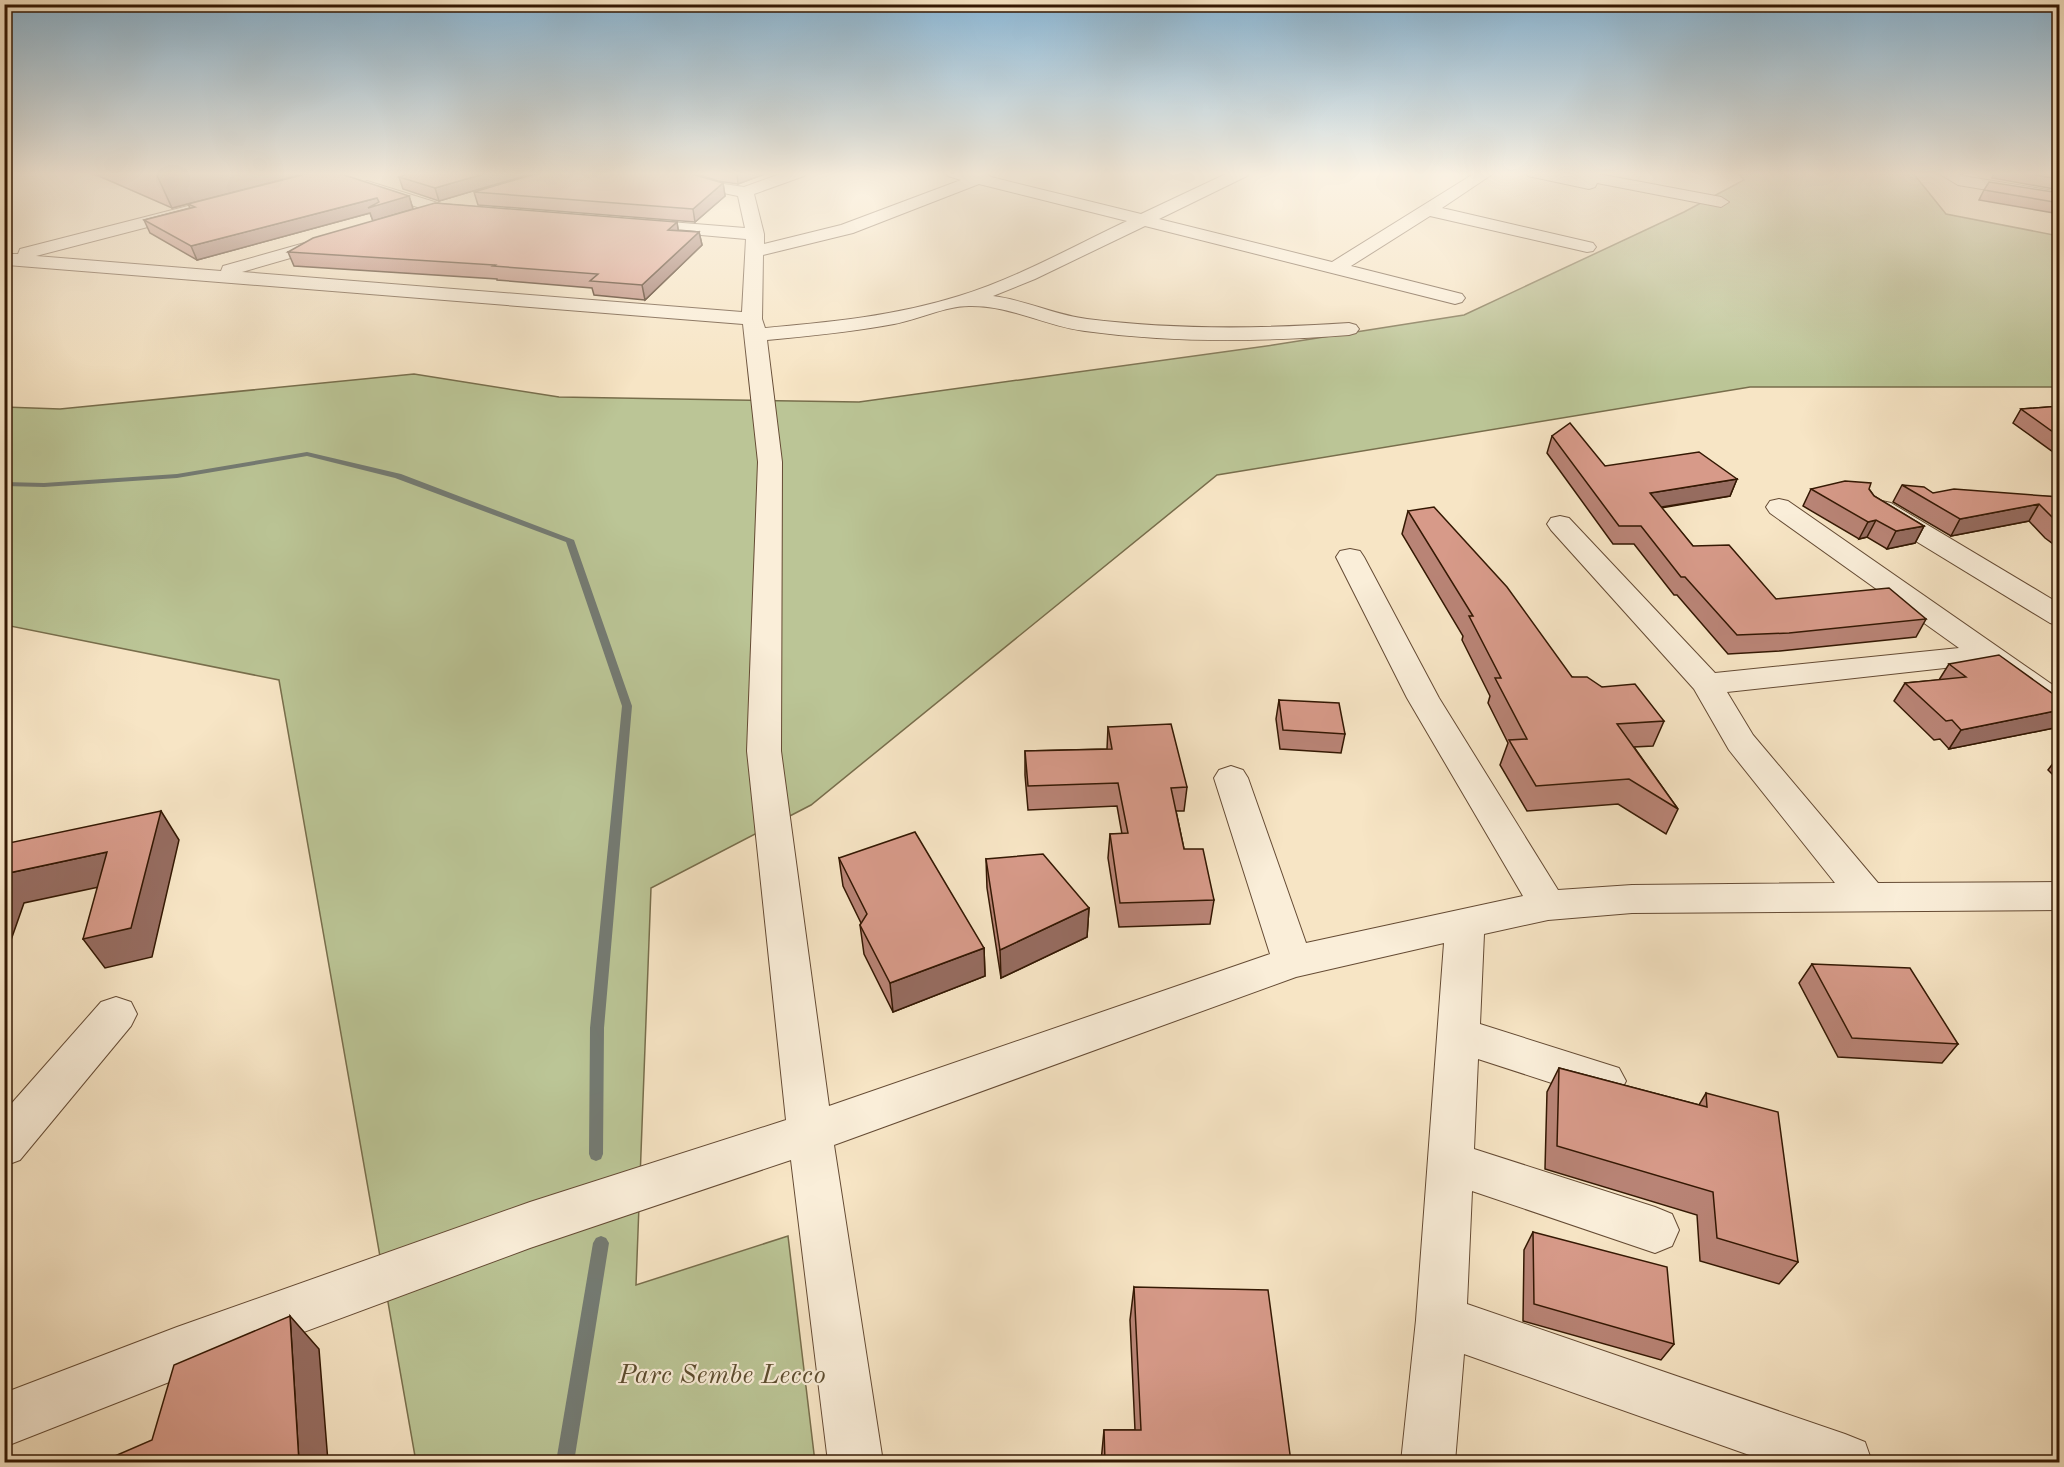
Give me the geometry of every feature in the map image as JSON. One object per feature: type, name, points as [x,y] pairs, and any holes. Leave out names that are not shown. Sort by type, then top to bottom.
[{"type":"street","points":[[6,259],[73,241]]},
{"type":"street","points":[[211,276],[329,241]]},
{"type":"street","points":[[744,241],[802,241]]},
{"type":"street","points":[[6,259],[754,327],[842,327],[896,318],[968,300],[1028,275],[1098,241]]},
{"type":"street","points":[[1225,241],[1455,298]]},
{"type":"street","points":[[1335,268],[1377,241]]},
{"type":"street","points":[[1563,241],[1587,247]]},
{"type":"street","points":[[755,243],[754,327],[770,462],[764,751],[810,1133],[856,1462]]},
{"type":"street","points":[[968,300],[1009,304],[1083,325],[1173,334],[1264,335],[1349,329]]},
{"type":"street","points":[[1875,505],[2060,617]]},
{"type":"street","points":[[1779,507],[2060,705]]},
{"type":"street","points":[[1560,524],[1707,684],[1741,742],[1868,897]]},
{"type":"street","points":[[1350,557],[1423,698],[1548,906]]},
{"type":"street","points":[[1707,684],[1988,654]]},
{"type":"street","points":[[1231,778],[1293,962]]},
{"type":"street","points":[[4,1420],[177,1353],[530,1225],[810,1133],[1293,962],[1465,922],[1548,906],[1632,899],[2060,896]]},
{"type":"street","points":[[1428,1462],[1441,1320],[1465,922]]},
{"type":"street","points":[[4,1144],[117,1014]]},
{"type":"street","points":[[1458,1035],[1604,1081]]},
{"type":"street","points":[[1450,1162],[1655,1230]]},
{"type":"street","points":[[1441,1320],[1845,1462]]},
{"type":"green space","name":"Parc Sembe Lecco","points":[[1621,241],[2059,241],[2059,387],[1750,387],[1217,475],[811,805],[651,888],[636,1285],[788,1236],[815,1462],[416,1462],[279,680],[5,625],[5,407],[60,409],[414,374],[559,397],[859,402],[1273,345],[1464,315]]},
{"type":"building","points":[[183,241],[209,241],[191,246]]},
{"type":"building","points":[[307,241],[689,241],[642,285],[590,281],[598,274],[288,252]]},
{"type":"building","points":[[2060,406],[2060,437],[2021,409]]},
{"type":"building","points":[[1570,423],[1605,466],[1699,452],[1737,479],[1650,493],[1693,546],[1729,545],[1776,599],[1889,588],[1926,619],[1789,633],[1737,635],[1685,577],[1681,577],[1641,526],[1619,526],[1552,436]]},
{"type":"building","points":[[1845,481],[1871,483],[1869,489],[1874,496],[1924,526],[1896,531],[1876,520],[1868,522],[1811,489]]},
{"type":"building","points":[[1902,485],[1924,487],[1933,493],[1954,489],[2060,497],[2060,524],[2039,504],[1960,519]]},
{"type":"building","points":[[1434,507],[1507,587],[1572,677],[1587,677],[1602,687],[1635,684],[1664,721],[1617,724],[1678,809],[1629,779],[1536,786],[1509,740],[1527,739],[1495,678],[1501,678],[1469,616],[1473,616],[1408,511]]},
{"type":"building","points":[[1999,655],[2060,699],[2060,710],[1961,730],[1952,720],[1946,721],[1905,683],[1966,677],[1949,664]]},
{"type":"building","points":[[1279,700],[1339,703],[1345,734],[1283,730]]},
{"type":"building","points":[[1171,724],[1187,787],[1171,788],[1184,849],[1203,849],[1214,900],[1120,903],[1110,834],[1128,833],[1118,783],[1028,786],[1025,751],[1112,749],[1108,727]]},
{"type":"building","points":[[161,811],[131,928],[83,939],[107,852],[4,874],[4,844]]},
{"type":"building","points":[[915,832],[984,948],[890,983],[860,925],[867,914],[839,858]]},
{"type":"building","points":[[1043,854],[1089,908],[1000,950],[986,859]]},
{"type":"building","points":[[1812,964],[1910,968],[1958,1044],[1852,1038]]},
{"type":"building","points":[[1559,1068],[1707,1107],[1706,1093],[1778,1112],[1798,1262],[1717,1238],[1713,1192],[1557,1146]]},
{"type":"building","points":[[1533,1232],[1667,1267],[1674,1344],[1534,1304]]},
{"type":"building","points":[[1134,1287],[1268,1290],[1291,1462],[1105,1462],[1104,1430],[1141,1430]]},
{"type":"building","points":[[290,1316],[299,1462],[101,1462],[152,1440],[174,1365]]},
{"type":"waterway","points":[[4,484],[44,485],[177,476],[307,454],[398,476],[570,540],[627,706],[597,1028],[596,1154]]},
{"type":"waterway","points":[[565,1462],[601,1243]]}]
